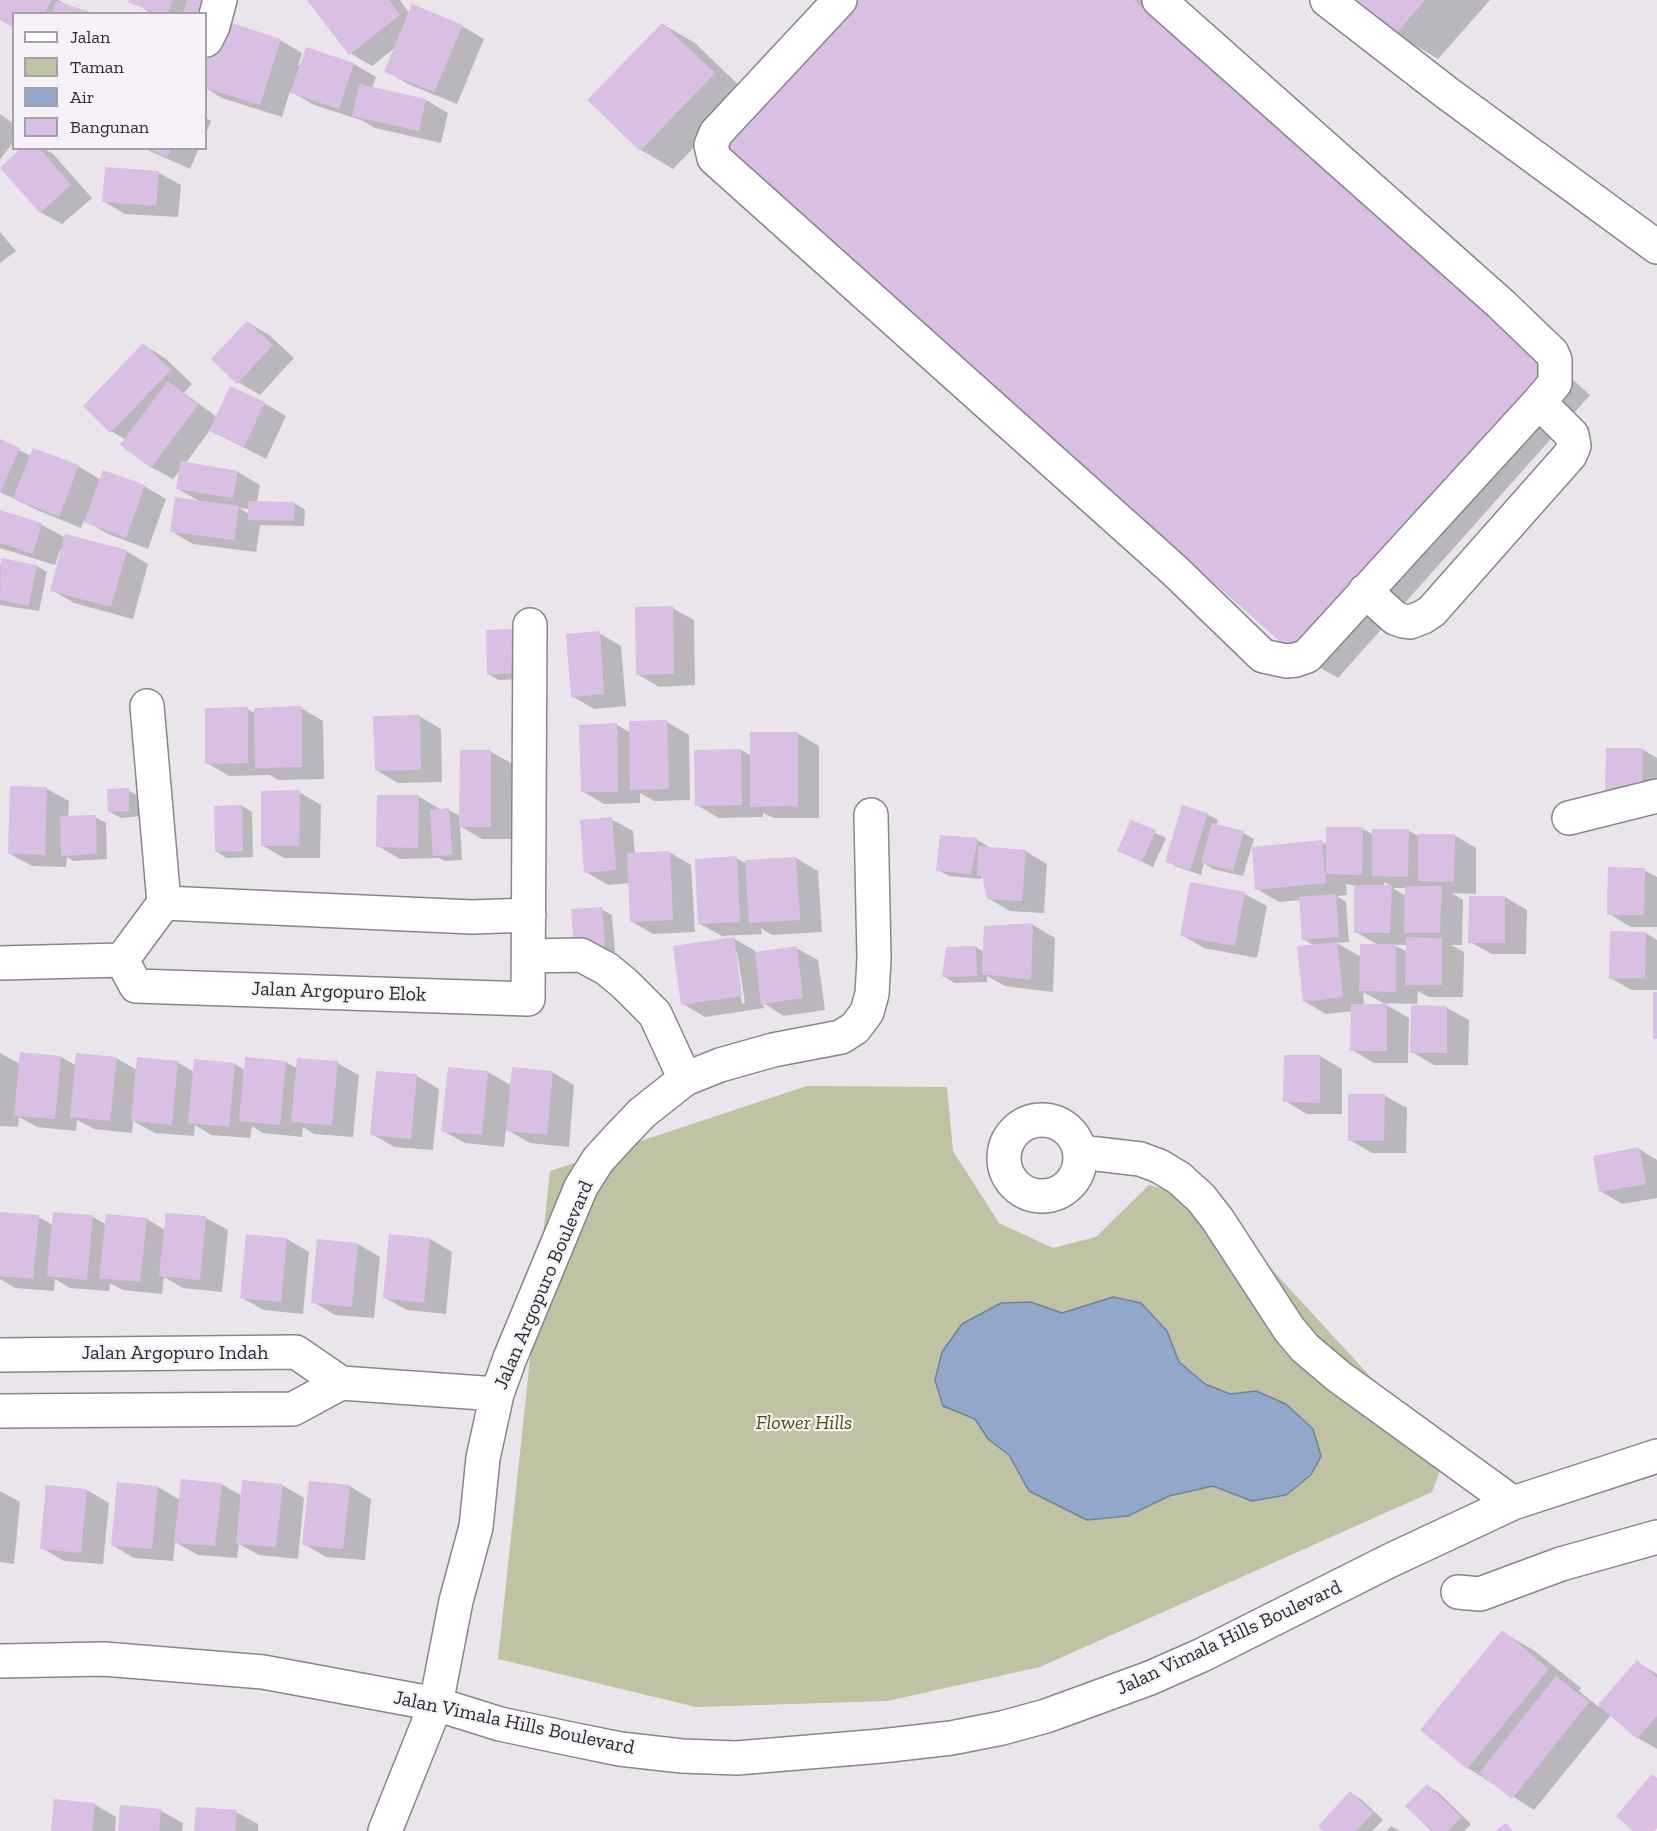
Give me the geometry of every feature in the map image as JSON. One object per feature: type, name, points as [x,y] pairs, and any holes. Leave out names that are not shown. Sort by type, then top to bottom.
[{"type":"street","points":[[207,38],[220,0]]},
{"type":"street","points":[[840,0],[716,133],[711,145],[714,158],[1174,570],[1263,656],[1286,661],[1296,660],[1307,656],[1539,402],[1555,383],[1556,369],[1552,353],[1501,304],[1159,0]]},
{"type":"street","points":[[1328,0],[1447,93],[1657,247]]},
{"type":"street","points":[[1365,591],[1395,618],[1403,621],[1416,620],[1432,611],[1570,455],[1574,446],[1572,435],[1539,402]]},
{"type":"street","name":"Jalan Argopuro Elok","points":[[122,960],[136,986],[528,999],[530,625]]},
{"type":"street","points":[[0,963],[122,960],[164,903],[147,706]]},
{"type":"street","points":[[1569,818],[1657,796]]},
{"type":"street","name":"Jalan Argopuro Boulevard","points":[[385,1831],[436,1704],[456,1601],[476,1527],[483,1458],[497,1394],[581,1187],[598,1160],[642,1113],[685,1079],[720,1065],[773,1050],[841,1037],[855,1028],[867,1012],[872,994],[874,958],[871,815]]},
{"type":"street","points":[[164,903],[472,917],[528,915]]},
{"type":"street","points":[[529,956],[581,955],[607,969],[655,1014],[685,1079]]},
{"type":"street","points":[[1080,1152],[1140,1159],[1159,1166],[1179,1178],[1201,1198],[1218,1220],[1289,1329],[1305,1348],[1346,1382],[1513,1503]]},
{"type":"street","name":"Jalan Argopuro Indah","points":[[0,1355],[296,1352],[341,1383]]},
{"type":"street","points":[[0,1411],[293,1408],[341,1383],[497,1394]]},
{"type":"street","name":"Jalan Vimala Hills Boulevard","points":[[0,1660],[104,1659],[263,1672],[436,1704],[500,1724],[620,1749],[682,1756],[737,1758],[951,1738],[1046,1716],[1150,1678],[1202,1655],[1436,1538],[1513,1503],[1657,1456]]},
{"type":"street","points":[[1458,1592],[1480,1594],[1546,1568],[1657,1537]]},
{"type":"green space","name":"Flower Hills","points":[[807,1086],[947,1087],[953,1151],[999,1223],[1053,1248],[1096,1237],[1149,1185],[1210,1202],[1445,1458],[1432,1492],[1040,1667],[887,1701],[696,1707],[498,1659],[550,1171]]},
{"type":"water","points":[[1113,1297],[1141,1303],[1167,1331],[1179,1362],[1205,1384],[1230,1394],[1256,1391],[1286,1404],[1313,1429],[1321,1456],[1311,1475],[1286,1495],[1252,1501],[1213,1486],[1169,1496],[1128,1516],[1087,1520],[1029,1491],[1009,1455],[988,1439],[975,1419],[943,1406],[935,1380],[942,1352],[962,1324],[1001,1303],[1031,1302],[1062,1313]]},
{"type":"building","points":[[0,0],[52,0],[45,12],[12,12],[12,27],[0,20]]},
{"type":"building","points":[[129,0],[173,0],[168,12],[154,12],[128,2]]},
{"type":"building","points":[[187,0],[211,0],[207,12],[184,12]]},
{"type":"building","points":[[307,0],[389,0],[400,15],[349,55]]},
{"type":"building","points":[[850,0],[1134,0],[1548,369],[1294,654],[721,144]]},
{"type":"building","points":[[1355,0],[1425,0],[1395,35]]},
{"type":"building","points":[[56,1],[90,12],[53,12]]},
{"type":"building","points":[[412,4],[463,25],[434,92],[384,72]]},
{"type":"building","points":[[219,19],[281,39],[260,105],[207,88],[207,59]]},
{"type":"building","points":[[662,23],[715,73],[640,151],[587,100]]},
{"type":"building","points":[[306,47],[354,63],[339,109],[290,93]]},
{"type":"building","points":[[359,84],[426,99],[419,131],[352,116]]},
{"type":"building","points":[[19,150],[41,150],[71,185],[40,213],[0,168]]},
{"type":"building","points":[[151,150],[170,150],[167,157]]},
{"type":"building","points":[[105,167],[159,171],[156,206],[102,202]]},
{"type":"building","points":[[247,321],[273,345],[237,384],[211,359]]},
{"type":"building","points":[[143,343],[171,370],[110,433],[83,406]]},
{"type":"building","points":[[168,381],[198,405],[151,468],[120,445]]},
{"type":"building","points":[[230,386],[265,402],[244,447],[209,431]]},
{"type":"building","points":[[0,439],[20,448],[0,493]]},
{"type":"building","points":[[33,448],[79,465],[59,517],[13,498]]},
{"type":"building","points":[[181,461],[238,471],[233,498],[176,489]]},
{"type":"building","points":[[103,470],[145,485],[126,538],[84,522]]},
{"type":"building","points":[[175,497],[239,506],[234,540],[170,532]]},
{"type":"building","points":[[248,501],[295,502],[294,521],[248,520]]},
{"type":"building","points":[[0,510],[42,523],[33,554],[0,543]]},
{"type":"building","points":[[65,534],[127,550],[111,607],[50,591]]},
{"type":"building","points":[[1,558],[37,565],[29,606],[0,600]]},
{"type":"building","points":[[673,606],[674,674],[636,675],[635,607]]},
{"type":"building","points":[[513,629],[514,673],[487,675],[486,630]]},
{"type":"building","points":[[600,631],[604,694],[571,697],[566,634]]},
{"type":"building","points":[[302,706],[302,767],[255,768],[254,708]]},
{"type":"building","points":[[248,707],[248,763],[205,764],[205,708]]},
{"type":"building","points":[[420,715],[421,770],[375,771],[373,716]]},
{"type":"building","points":[[667,720],[669,789],[630,790],[629,721]]},
{"type":"building","points":[[617,723],[618,792],[581,792],[579,725]]},
{"type":"building","points":[[750,732],[798,732],[798,806],[750,807]]},
{"type":"building","points":[[1606,748],[1643,748],[1642,796],[1605,795]]},
{"type":"building","points":[[741,749],[742,805],[695,806],[694,750]]},
{"type":"building","points":[[460,750],[491,750],[491,827],[459,827]]},
{"type":"building","points":[[10,786],[47,787],[45,855],[8,854]]},
{"type":"building","points":[[129,788],[129,811],[108,812],[107,789]]},
{"type":"building","points":[[300,790],[299,846],[261,846],[261,791]]},
{"type":"building","points":[[377,795],[419,795],[418,848],[376,847]]},
{"type":"building","points":[[242,805],[243,851],[215,852],[214,806]]},
{"type":"building","points":[[1182,805],[1208,813],[1190,870],[1165,862]]},
{"type":"building","points":[[449,808],[452,855],[433,856],[430,810]]},
{"type":"building","points":[[96,815],[97,854],[61,856],[60,816]]},
{"type":"building","points":[[612,817],[616,870],[584,873],[580,820]]},
{"type":"building","points":[[1131,820],[1156,830],[1142,862],[1117,851]]},
{"type":"building","points":[[1212,823],[1244,831],[1233,871],[1201,863]]},
{"type":"building","points":[[1326,827],[1363,827],[1362,875],[1326,874]]},
{"type":"building","points":[[1372,829],[1409,829],[1408,877],[1372,876]]},
{"type":"building","points":[[1418,834],[1455,834],[1454,882],[1418,881]]},
{"type":"building","points":[[940,835],[978,838],[971,874],[936,871]]},
{"type":"building","points":[[1322,840],[1326,883],[1255,890],[1252,847]]},
{"type":"building","points":[[978,846],[1026,850],[1022,901],[987,899],[982,876],[977,876]]},
{"type":"building","points":[[670,851],[673,920],[630,922],[627,853]]},
{"type":"building","points":[[737,856],[740,922],[698,924],[695,859]]},
{"type":"building","points":[[796,857],[800,920],[749,923],[745,860]]},
{"type":"building","points":[[1608,867],[1645,868],[1644,915],[1607,915]]},
{"type":"building","points":[[1190,882],[1245,892],[1235,946],[1180,936]]},
{"type":"building","points":[[1354,885],[1392,885],[1390,933],[1354,933]]},
{"type":"building","points":[[1405,886],[1442,886],[1440,933],[1404,933]]},
{"type":"building","points":[[1336,894],[1339,937],[1302,940],[1299,897]]},
{"type":"building","points":[[1469,896],[1505,896],[1505,943],[1468,943]]},
{"type":"building","points":[[602,907],[605,946],[574,948],[571,909]]},
{"type":"building","points":[[1033,923],[1031,980],[982,974],[984,926]]},
{"type":"building","points":[[1610,931],[1646,932],[1645,978],[1609,979]]},
{"type":"building","points":[[734,937],[742,996],[681,1005],[673,946]]},
{"type":"building","points":[[1406,937],[1442,938],[1442,985],[1405,985]]},
{"type":"building","points":[[1337,942],[1343,997],[1303,1002],[1297,946]]},
{"type":"building","points":[[1360,944],[1396,944],[1396,992],[1359,991]]},
{"type":"building","points":[[797,946],[803,998],[761,1004],[755,952]]},
{"type":"building","points":[[976,946],[977,976],[942,977],[946,947]]},
{"type":"building","points":[[1653,992],[1657,992],[1657,1039],[1653,1039]]},
{"type":"building","points":[[1351,1004],[1387,1004],[1387,1051],[1350,1051]]},
{"type":"building","points":[[1411,1005],[1447,1006],[1447,1053],[1410,1053]]},
{"type":"building","points":[[20,1052],[61,1056],[55,1119],[14,1116]]},
{"type":"building","points":[[76,1053],[117,1057],[110,1121],[70,1117]]},
{"type":"building","points":[[1284,1055],[1320,1055],[1320,1103],[1283,1102]]},
{"type":"building","points":[[137,1057],[178,1061],[172,1125],[131,1121]]},
{"type":"building","points":[[245,1057],[286,1061],[280,1125],[239,1121]]},
{"type":"building","points":[[297,1058],[338,1061],[332,1125],[291,1122]]},
{"type":"building","points":[[194,1059],[235,1063],[229,1127],[188,1123]]},
{"type":"building","points":[[448,1067],[488,1071],[482,1135],[441,1132]]},
{"type":"building","points":[[512,1067],[553,1071],[547,1135],[506,1131]]},
{"type":"building","points":[[376,1071],[417,1074],[411,1139],[370,1135]]},
{"type":"building","points":[[1348,1094],[1385,1094],[1384,1141],[1348,1141]]},
{"type":"building","points":[[1639,1147],[1646,1184],[1599,1192],[1593,1156]]},
{"type":"building","points":[[0,1212],[39,1215],[33,1279],[0,1276]]},
{"type":"building","points":[[53,1212],[93,1215],[87,1280],[47,1276]]},
{"type":"building","points":[[166,1213],[206,1216],[200,1280],[159,1276]]},
{"type":"building","points":[[106,1214],[147,1218],[140,1282],[99,1278]]},
{"type":"building","points":[[246,1234],[287,1238],[281,1302],[240,1298]]},
{"type":"building","points":[[389,1234],[430,1238],[424,1303],[383,1298]]},
{"type":"building","points":[[317,1239],[358,1243],[352,1307],[311,1303]]},
{"type":"building","points":[[181,1479],[222,1483],[215,1546],[174,1543]]},
{"type":"building","points":[[242,1480],[283,1484],[276,1547],[236,1544]]},
{"type":"building","points":[[309,1481],[350,1485],[343,1549],[302,1545]]},
{"type":"building","points":[[117,1482],[158,1486],[152,1549],[111,1546]]},
{"type":"building","points":[[46,1485],[87,1489],[81,1553],[40,1549]]},
{"type":"building","points":[[1502,1630],[1549,1669],[1467,1769],[1420,1730]]},
{"type":"building","points":[[1637,1660],[1657,1678],[1657,1716],[1637,1739],[1598,1705]]},
{"type":"building","points":[[1556,1676],[1589,1702],[1512,1799],[1479,1773]]},
{"type":"building","points":[[1652,1774],[1657,1778],[1657,1828],[1654,1831],[1633,1831],[1616,1816]]},
{"type":"building","points":[[1427,1784],[1461,1817],[1448,1831],[1431,1831],[1405,1806]]},
{"type":"building","points":[[1350,1791],[1373,1813],[1356,1831],[1323,1831],[1318,1826]]},
{"type":"building","points":[[54,1799],[95,1803],[92,1831],[51,1831]]},
{"type":"building","points":[[120,1805],[161,1809],[159,1831],[118,1831]]},
{"type":"building","points":[[196,1807],[237,1810],[235,1831],[194,1831]]},
{"type":"building","points":[[1506,1823],[1513,1831],[1495,1831]]}]
